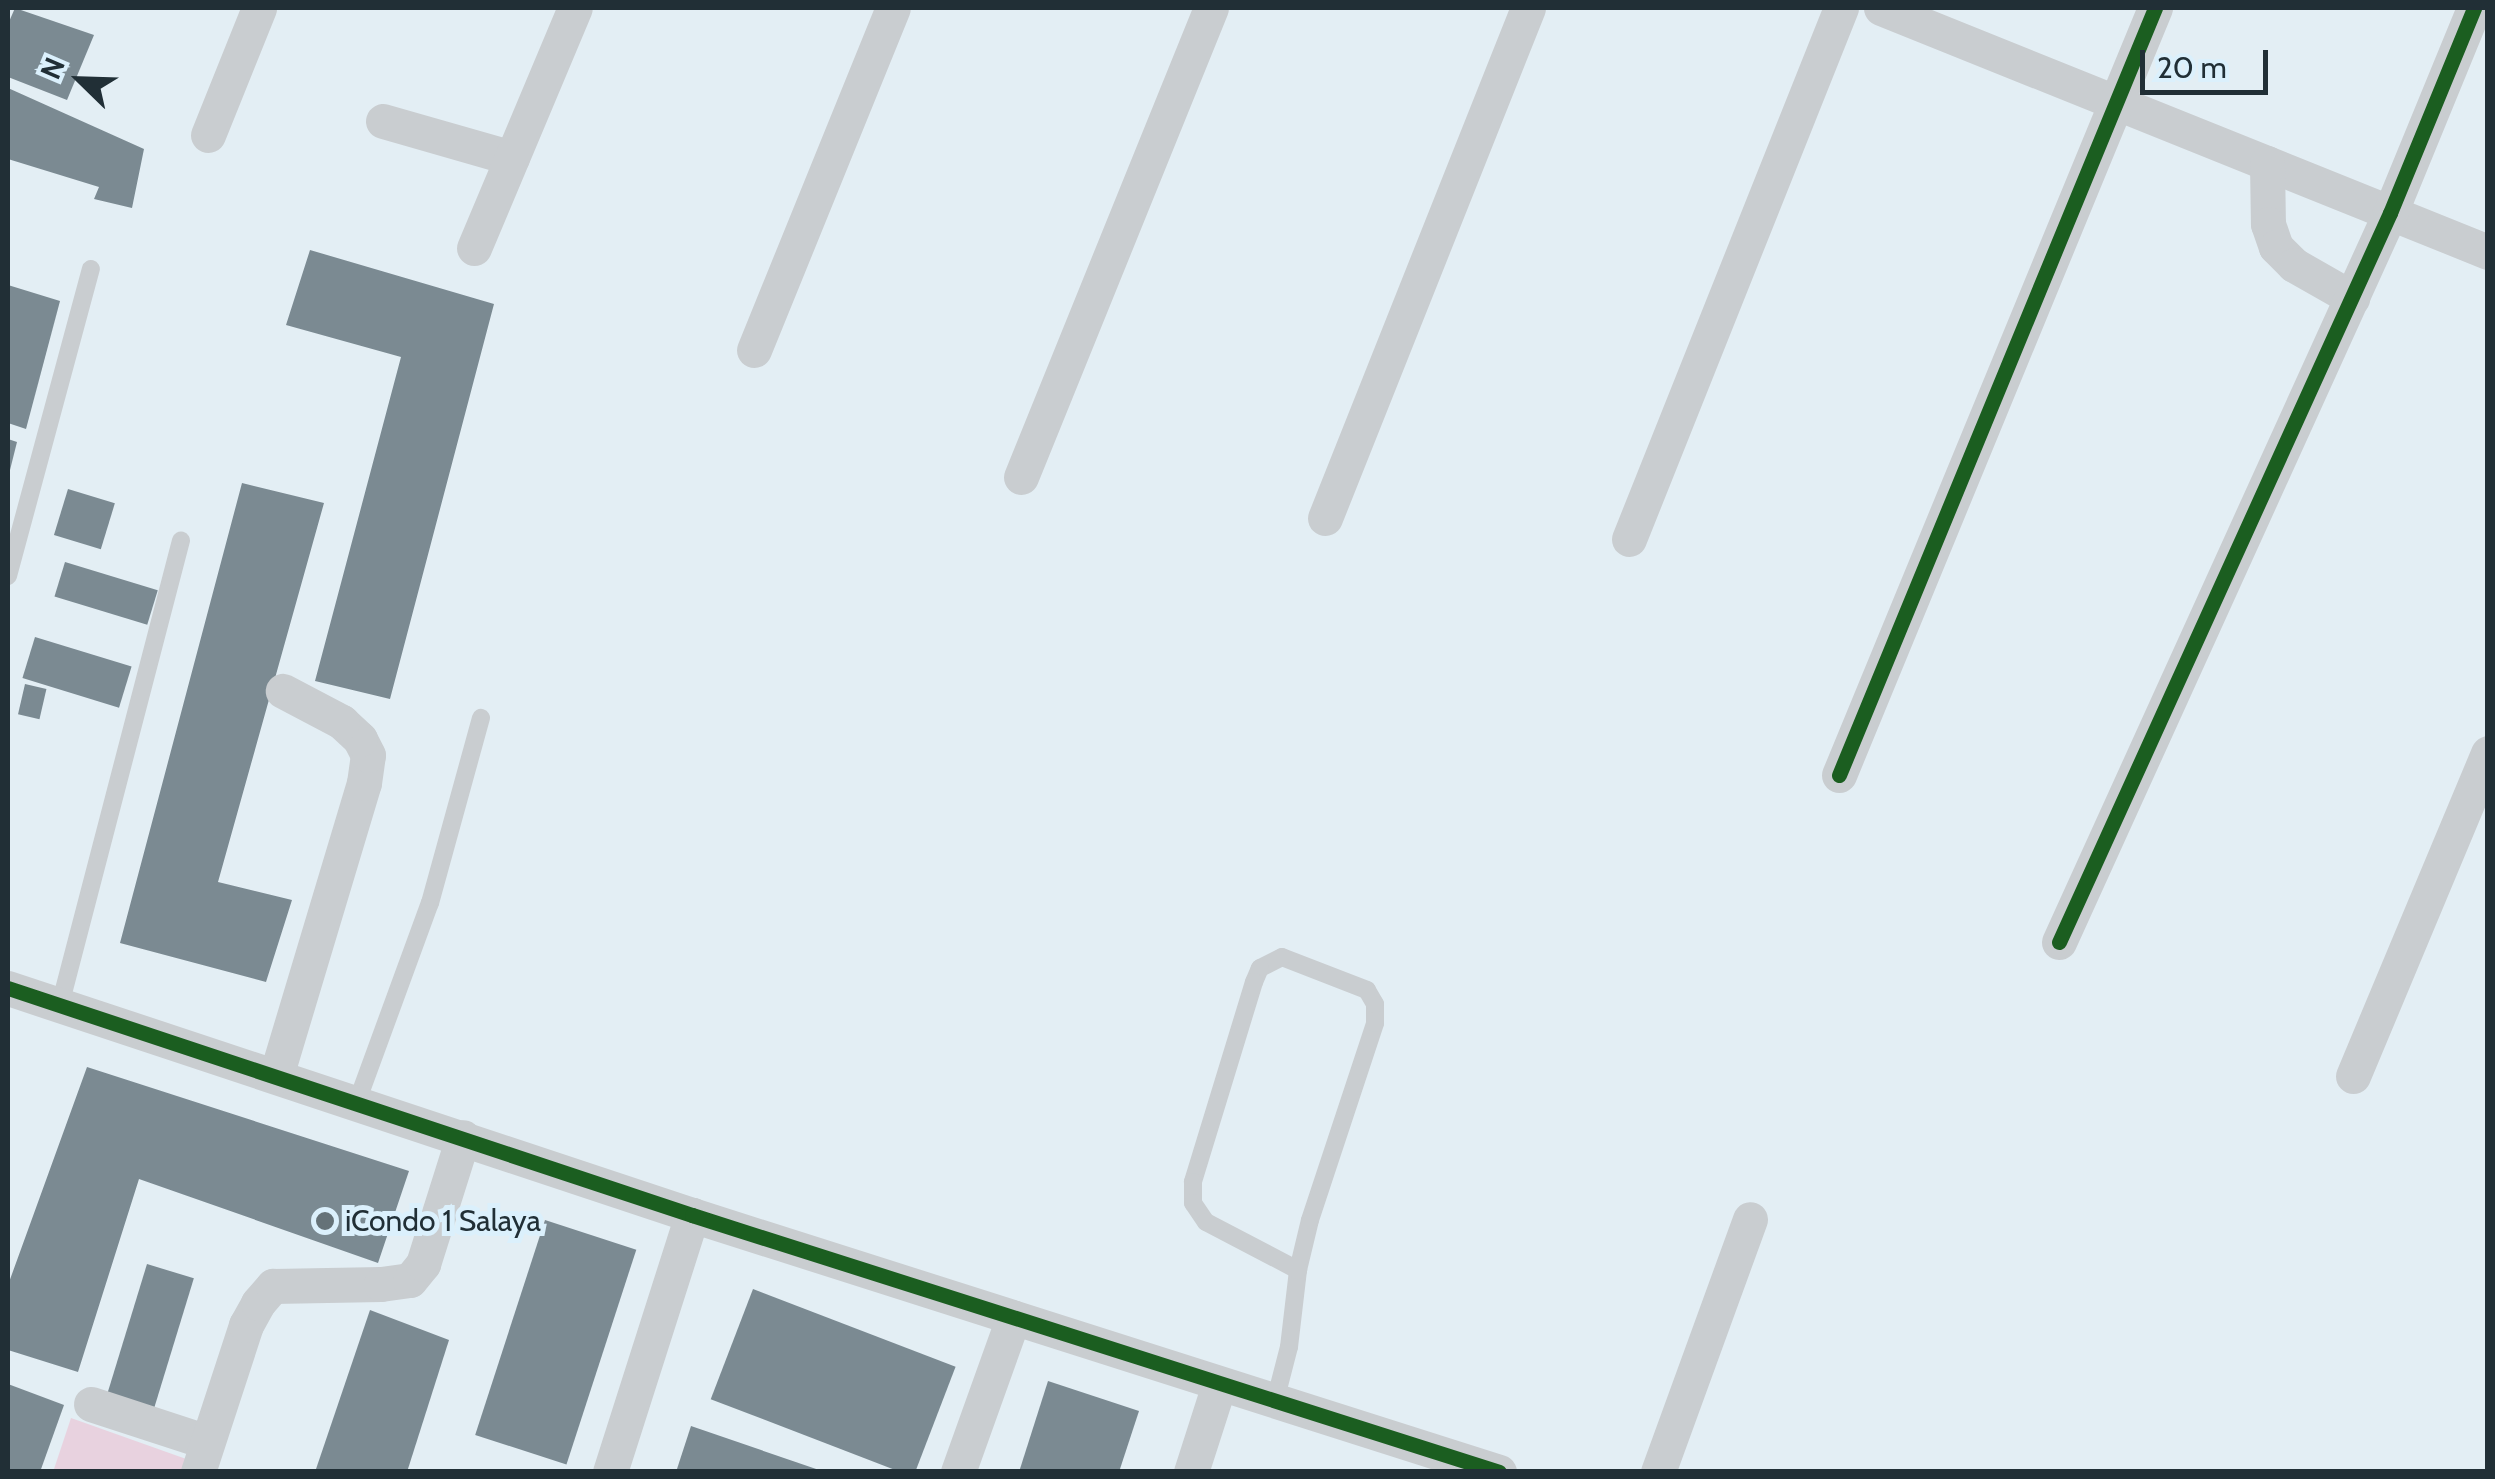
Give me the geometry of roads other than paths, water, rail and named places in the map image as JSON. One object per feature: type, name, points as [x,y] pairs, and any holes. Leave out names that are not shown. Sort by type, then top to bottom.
[{"type":"street","points":[[208,135],[259,8]]},
{"type":"street","points":[[474,248],[575,8]]},
{"type":"street","points":[[754,350],[893,8]]},
{"type":"street","points":[[1021,477],[1211,8]]},
{"type":"street","points":[[1325,518],[1528,8]]},
{"type":"street","points":[[1629,538],[1841,8]]},
{"type":"street","points":[[1881,8],[2488,252]]},
{"type":"street","points":[[1839,775],[2155,8]]},
{"type":"street","points":[[2060,942],[2390,214],[2474,8]]},
{"type":"street","points":[[384,121],[512,158]]},
{"type":"street","points":[[2267,163],[2268,224],[2276,247],[2294,265],[2352,298]]},
{"type":"street","points":[[276,1076],[364,783],[368,755],[360,739],[342,722],[283,690]]},
{"type":"street","points":[[2353,1076],[2488,753]]},
{"type":"street","points":[[8,988],[692,1215],[1499,1472]]},
{"type":"street","points":[[90,1404],[202,1457],[246,1325],[273,1286],[410,1280],[423,1264],[463,1138]]},
{"type":"street","points":[[610,1472],[692,1215]]},
{"type":"street","points":[[1658,1472],[1750,1218]]},
{"type":"street","points":[[958,1472],[1014,1318]]},
{"type":"street","points":[[1191,1472],[1219,1385]]},
{"type":"lane","points":[[8,576],[91,269]]},
{"type":"lane","points":[[60,1005],[181,541]]},
{"type":"lane","points":[[357,1102],[430,902],[481,718]]},
{"type":"lane","points":[[1274,1401],[1289,1348],[1298,1270],[1375,1023],[1375,1004],[1367,990],[1282,957],[1260,968],[1254,982],[1192,1182],[1193,1204],[1206,1222],[1298,1270]]},
{"type":"place","name":"iCondo 1 Salaya","points":[[325,1221]]}]
